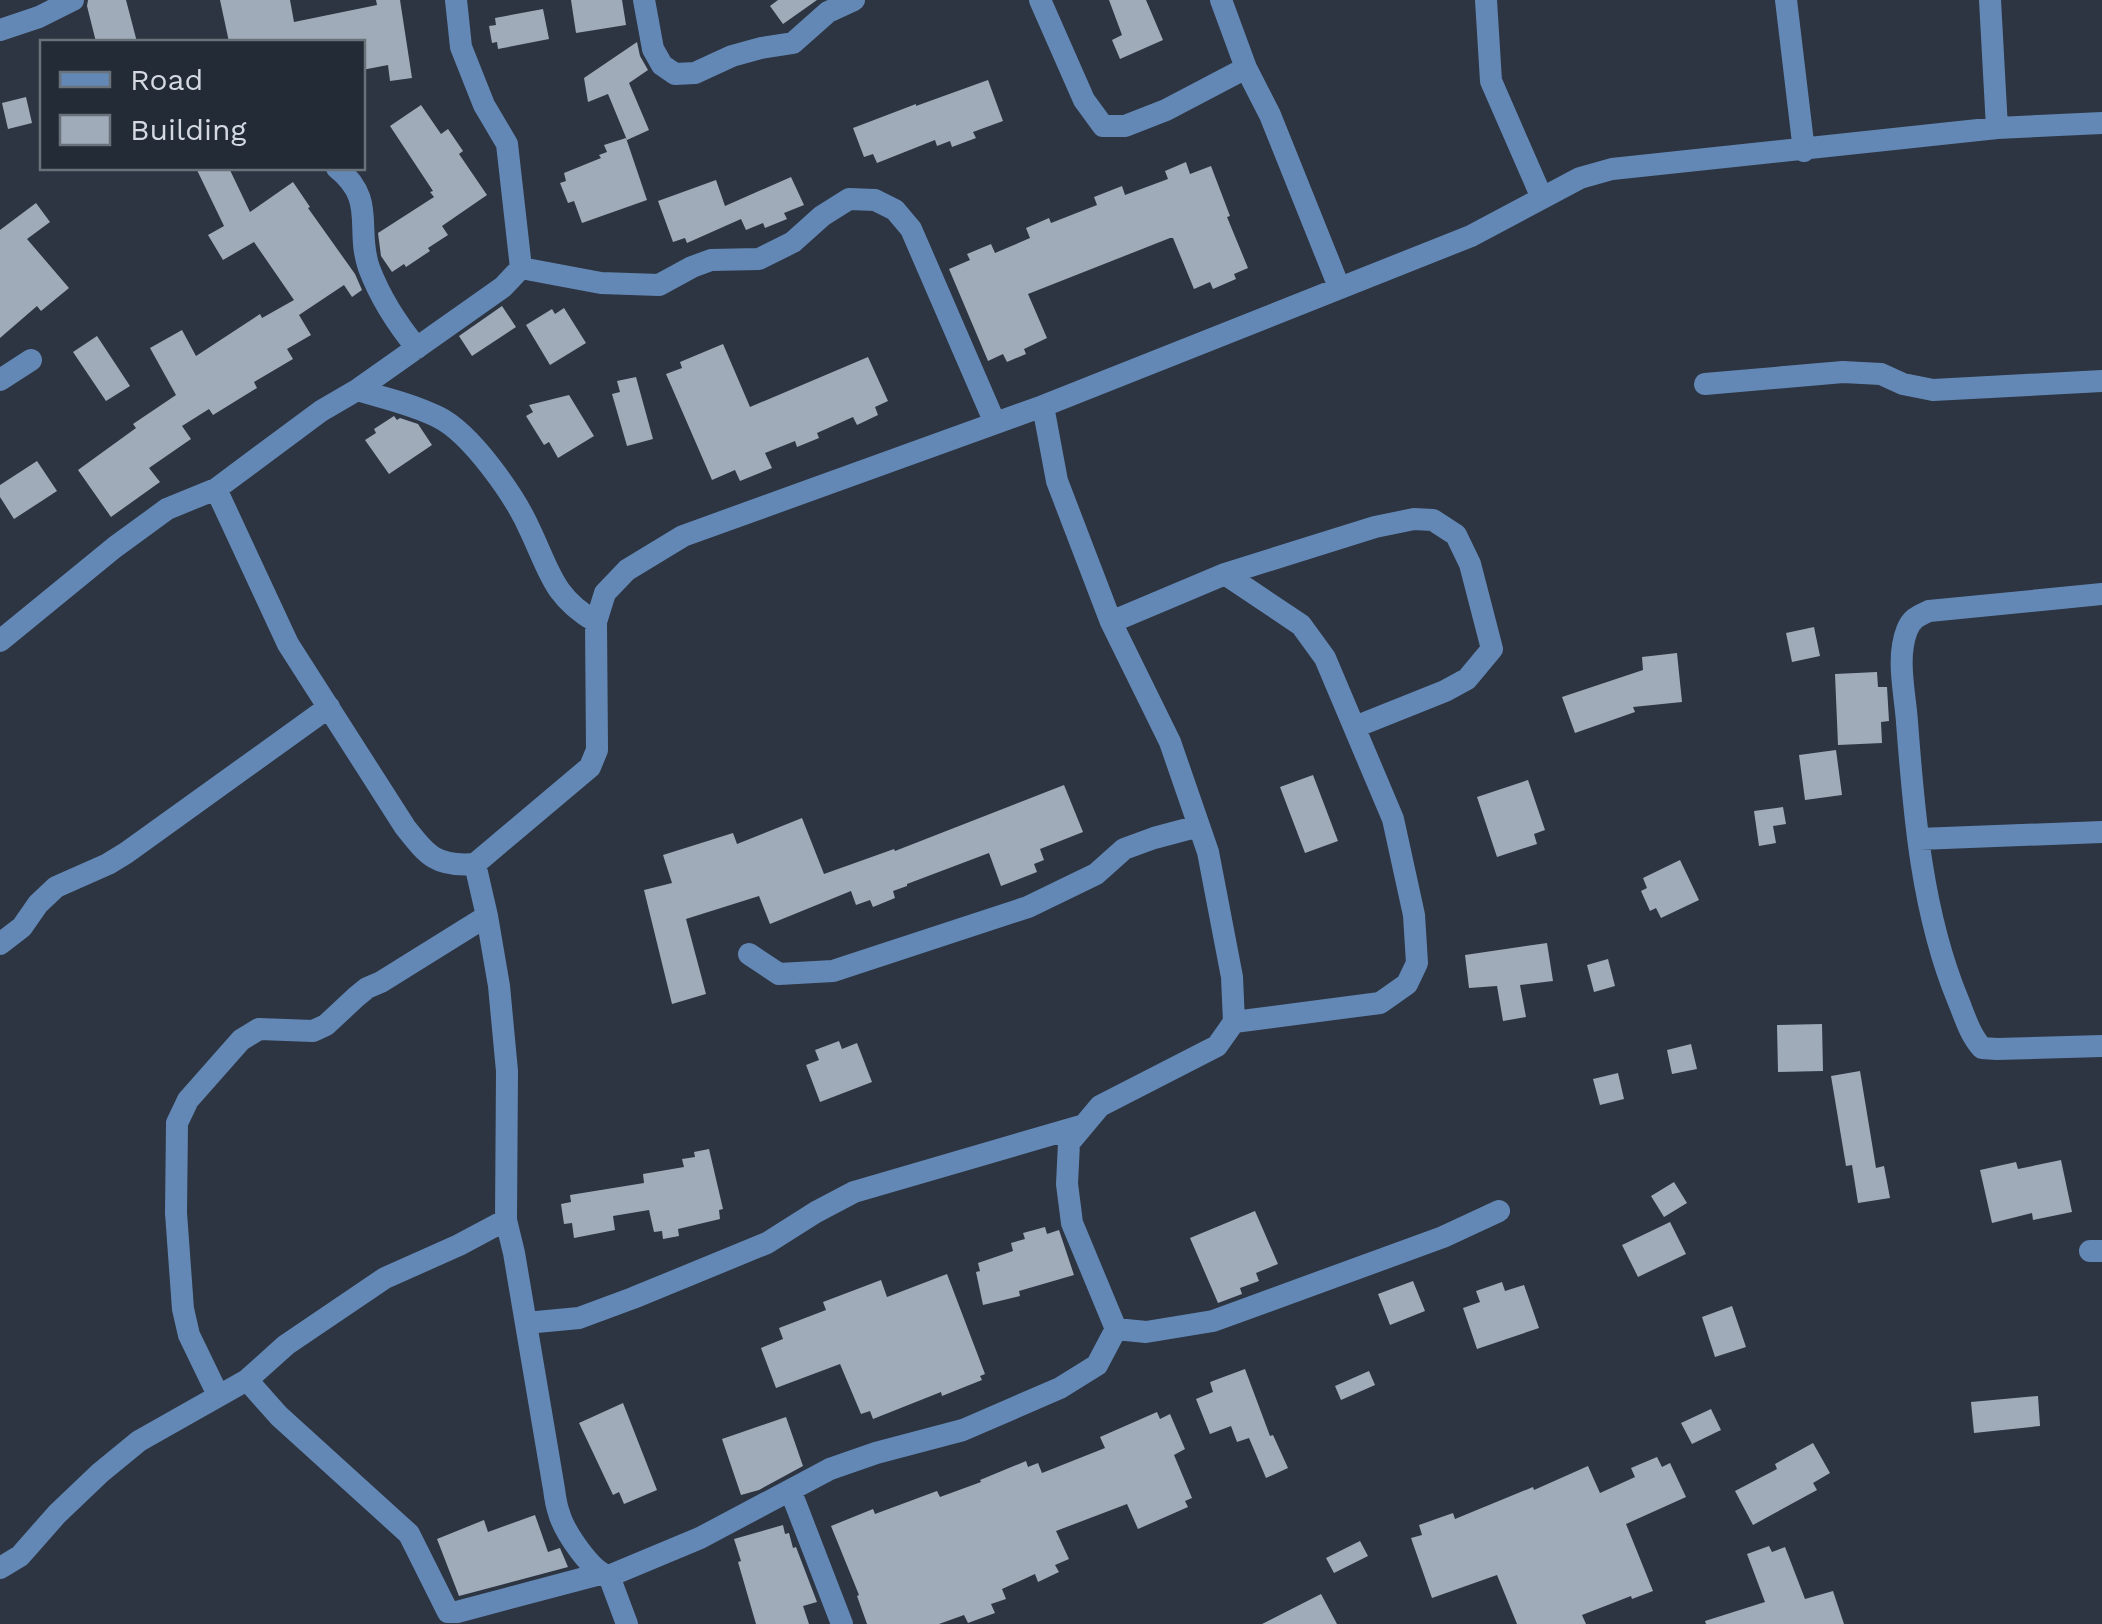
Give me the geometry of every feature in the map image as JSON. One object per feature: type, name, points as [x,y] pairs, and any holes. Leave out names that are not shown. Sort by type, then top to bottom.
[{"type":"street","points":[[0,30],[39,18],[72,0]]},
{"type":"street","points":[[0,640],[115,547],[167,510],[216,489],[321,411],[503,288],[521,268],[507,144],[484,105],[461,47],[456,0]]},
{"type":"street","points":[[644,0],[653,49],[662,65],[675,74],[695,73],[732,56],[793,42],[828,12],[854,0]]},
{"type":"street","points":[[1040,0],[1084,100],[1103,126],[1125,126],[1166,110],[1246,68]]},
{"type":"street","points":[[1221,0],[1339,286]]},
{"type":"street","points":[[1486,0],[1492,81],[1542,198]]},
{"type":"street","points":[[1786,0],[1804,150]]},
{"type":"street","points":[[1990,0],[1997,128]]},
{"type":"street","points":[[216,489],[288,644],[386,799],[425,852],[451,866],[475,864],[590,767],[597,750],[596,622],[606,593],[627,570],[683,536],[1044,406],[1471,236],[1580,178],[1612,170],[1997,128],[2100,131]]},
{"type":"street","points":[[339,170],[359,193],[367,262],[374,280],[396,322],[417,348]]},
{"type":"street","points":[[521,268],[601,283],[659,285],[711,260],[758,259],[793,242],[848,199],[875,200],[896,210],[911,229],[995,423]]},
{"type":"street","points":[[0,380],[32,360]]},
{"type":"street","points":[[1705,384],[1843,372],[1881,374],[1903,384],[1933,390],[2102,381]]},
{"type":"street","points":[[356,390],[440,418],[462,434],[507,490],[528,524],[556,588],[574,609],[596,622]]},
{"type":"street","points":[[246,1380],[279,1416],[410,1534],[448,1612],[457,1612],[605,1575],[700,1538],[830,1469],[962,1430],[1060,1388],[1097,1365],[1116,1328],[1072,1223],[1067,1184],[1069,1144],[1100,1106],[1217,1046],[1234,1022],[1232,978],[1208,852],[1170,742],[1112,622],[1057,481],[1044,406]]},
{"type":"street","points":[[1112,622],[1226,574],[1374,527],[1414,519],[1434,520],[1456,535],[1470,564],[1492,649],[1456,685],[1355,727]]},
{"type":"street","points":[[1226,574],[1301,625],[1325,658],[1393,819],[1414,915],[1417,964],[1407,984],[1380,1003],[1234,1022]]},
{"type":"street","points":[[2102,594],[1929,611],[1914,618],[1906,632],[1902,658],[1923,876],[1934,929],[1974,1039],[1982,1048],[2102,1046]]},
{"type":"street","points":[[0,944],[22,927],[56,886],[126,853],[329,707]]},
{"type":"street","points":[[749,954],[779,974],[833,971],[1028,908],[1096,874],[1124,848],[1199,826]]},
{"type":"street","points":[[1920,840],[2102,832]]},
{"type":"street","points":[[475,864],[499,986],[507,1072],[506,1220],[559,1514],[568,1535],[605,1575],[627,1624]]},
{"type":"street","points":[[218,1396],[189,1335],[183,1309],[176,1213],[176,1138],[177,1123],[188,1100],[241,1040],[259,1029],[313,1031],[326,1026],[367,988],[487,916]]},
{"type":"street","points":[[526,1323],[579,1318],[633,1298],[768,1243],[854,1192],[1084,1125]]},
{"type":"street","points":[[1116,1328],[1146,1332],[1212,1321],[1443,1236],[1499,1211]]},
{"type":"street","points":[[0,1568],[20,1556],[85,1486],[139,1442],[246,1380],[286,1346],[385,1278],[506,1220]]},
{"type":"street","points":[[791,1492],[842,1624]]},
{"type":"building","points":[[88,0],[126,0],[136,40],[96,40]]},
{"type":"building","points":[[220,0],[290,0],[294,22],[377,5],[376,0],[400,0],[412,78],[390,81],[388,65],[365,69],[365,40],[229,40]]},
{"type":"building","points":[[571,0],[622,0],[626,25],[576,33]]},
{"type":"building","points":[[778,0],[817,0],[783,24],[770,6]]},
{"type":"building","points":[[1109,0],[1146,0],[1163,40],[1120,59],[1112,40],[1122,35]]},
{"type":"building","points":[[543,9],[549,39],[498,49],[497,42],[492,43],[489,26],[496,25],[495,18]]},
{"type":"building","points":[[637,42],[648,70],[629,83],[649,130],[627,140],[608,94],[588,102],[584,78]]},
{"type":"building","points":[[988,80],[1003,121],[973,132],[976,138],[952,147],[950,141],[937,146],[935,140],[877,163],[873,154],[864,157],[853,128]]},
{"type":"building","points":[[26,97],[32,123],[8,129],[2,103]]},
{"type":"building","points":[[421,105],[441,134],[448,129],[463,151],[459,154],[487,195],[442,226],[448,235],[428,248],[430,251],[392,272],[381,256],[378,233],[434,197],[390,126]]},
{"type":"building","points":[[626,138],[647,200],[582,223],[574,201],[568,203],[560,183],[566,181],[564,173],[601,158],[599,155],[607,152],[604,145]]},
{"type":"building","points":[[1186,162],[1190,174],[1211,166],[1248,268],[1234,274],[1236,279],[1213,289],[1210,282],[1194,289],[1170,238],[1028,294],[1047,338],[1007,362],[1003,354],[988,361],[949,269],[970,260],[967,254],[991,244],[995,253],[1030,238],[1026,228],[1049,218],[1051,223],[1097,205],[1094,197],[1122,186],[1125,195],[1168,179],[1165,171]]},
{"type":"building","points":[[197,170],[230,170],[250,212],[293,182],[362,290],[352,297],[344,285],[299,315],[311,335],[287,349],[293,359],[254,382],[257,388],[213,415],[209,409],[182,426],[191,439],[149,468],[160,482],[111,517],[78,470],[136,428],[133,424],[176,395],[150,348],[182,330],[196,356],[260,314],[262,318],[294,300],[254,242],[223,260],[208,235],[224,226]]},
{"type":"building","points":[[791,177],[804,205],[784,213],[787,219],[746,230],[741,219],[687,243],[685,238],[673,242],[658,201],[716,180],[725,206]]},
{"type":"building","points":[[36,203],[50,222],[27,239],[69,288],[41,311],[37,306],[0,338],[0,230]]},
{"type":"building","points":[[502,306],[516,327],[472,356],[459,336]]},
{"type":"building","points":[[564,308],[586,343],[550,365],[526,325],[552,309],[555,314]]},
{"type":"building","points":[[97,336],[130,386],[106,401],[73,352]]},
{"type":"building","points":[[723,344],[750,407],[868,357],[888,401],[875,407],[878,415],[857,425],[853,417],[797,447],[795,441],[765,453],[772,468],[740,481],[735,470],[712,480],[666,374],[682,368],[680,362]]},
{"type":"building","points":[[636,377],[653,439],[627,446],[612,394],[620,392],[617,381]]},
{"type":"building","points":[[569,395],[594,436],[558,458],[549,442],[544,445],[526,416],[533,412],[529,405]]},
{"type":"building","points":[[394,416],[418,424],[432,445],[389,474],[365,440]]},
{"type":"building","points":[[37,461],[57,491],[14,519],[0,497],[0,485]]},
{"type":"building","points":[[1814,627],[1820,656],[1792,662],[1786,633]]},
{"type":"building","points":[[1677,653],[1682,702],[1633,707],[1635,712],[1575,733],[1562,697],[1643,670],[1642,657]]},
{"type":"building","points":[[1877,672],[1878,687],[1887,687],[1889,721],[1881,722],[1882,743],[1838,745],[1835,674]]},
{"type":"building","points":[[1836,750],[1842,795],[1805,800],[1799,755]]},
{"type":"building","points":[[1313,775],[1338,841],[1305,853],[1280,787]]},
{"type":"building","points":[[1528,780],[1545,830],[1534,834],[1537,844],[1497,857],[1477,797]]},
{"type":"building","points":[[1064,785],[1083,832],[1040,849],[1044,860],[1034,864],[1037,872],[1001,886],[989,853],[907,884],[893,891],[895,898],[873,907],[870,900],[856,905],[851,891],[770,924],[759,896],[686,919],[706,994],[672,1004],[644,890],[672,883],[663,855],[733,833],[737,844],[802,818],[824,874],[895,851]]},
{"type":"building","points":[[1783,807],[1786,824],[1773,826],[1776,843],[1759,846],[1754,811]]},
{"type":"building","points":[[1680,860],[1699,900],[1661,918],[1656,908],[1650,911],[1641,891],[1647,888],[1643,878]]},
{"type":"building","points":[[1547,943],[1553,981],[1520,985],[1526,1017],[1503,1021],[1497,986],[1469,988],[1465,955]]},
{"type":"building","points":[[1608,959],[1615,986],[1594,992],[1587,965]]},
{"type":"building","points":[[1822,1024],[1823,1071],[1778,1072],[1777,1025]]},
{"type":"building","points":[[839,1041],[842,1049],[857,1043],[872,1082],[820,1102],[806,1065],[819,1060],[815,1050]]},
{"type":"building","points":[[1691,1044],[1697,1069],[1672,1074],[1667,1050]]},
{"type":"building","points":[[1860,1071],[1876,1168],[1884,1166],[1890,1198],[1858,1203],[1852,1165],[1846,1166],[1831,1076]]},
{"type":"building","points":[[1618,1073],[1624,1099],[1600,1105],[1593,1079]]},
{"type":"building","points":[[709,1149],[723,1209],[719,1210],[720,1219],[678,1229],[679,1236],[663,1239],[662,1231],[654,1232],[649,1210],[613,1216],[615,1230],[574,1238],[572,1223],[564,1224],[561,1204],[571,1202],[570,1195],[644,1183],[643,1174],[684,1167],[682,1159]]},
{"type":"building","points":[[2061,1160],[2072,1212],[2033,1220],[2032,1213],[1992,1223],[1980,1170],[2016,1162],[2018,1169]]},
{"type":"building","points":[[1674,1182],[1687,1203],[1664,1217],[1651,1196]]},
{"type":"building","points":[[1255,1211],[1278,1264],[1256,1273],[1259,1281],[1240,1288],[1242,1294],[1218,1303],[1190,1238]]},
{"type":"building","points":[[1670,1222],[1686,1254],[1638,1277],[1622,1245]]},
{"type":"building","points":[[1045,1227],[1047,1234],[1059,1230],[1074,1275],[1019,1291],[1020,1296],[983,1305],[976,1272],[980,1271],[978,1263],[1013,1251],[1011,1243],[1025,1239],[1023,1233]]},
{"type":"building","points":[[947,1274],[985,1374],[980,1376],[982,1380],[873,1419],[870,1411],[861,1414],[840,1364],[776,1388],[761,1348],[783,1339],[779,1328],[826,1310],[823,1302],[881,1280],[887,1297]]},
{"type":"building","points":[[1413,1281],[1425,1311],[1390,1325],[1378,1294]]},
{"type":"building","points":[[1502,1282],[1505,1291],[1524,1285],[1539,1328],[1477,1349],[1463,1308],[1480,1302],[1476,1291]]},
{"type":"building","points":[[1732,1306],[1746,1347],[1715,1357],[1702,1317]]},
{"type":"building","points":[[1245,1369],[1270,1436],[1273,1435],[1288,1468],[1266,1478],[1249,1438],[1237,1442],[1231,1426],[1210,1434],[1196,1399],[1213,1392],[1210,1382]]},
{"type":"building","points":[[1369,1371],[1375,1385],[1341,1400],[1335,1386]]},
{"type":"building","points":[[2038,1396],[2040,1426],[1974,1433],[1971,1402]]},
{"type":"building","points":[[623,1403],[657,1490],[624,1504],[619,1492],[613,1495],[579,1423]]},
{"type":"building","points":[[1711,1409],[1721,1430],[1692,1444],[1681,1423]]},
{"type":"building","points":[[1157,1412],[1160,1419],[1170,1414],[1185,1449],[1174,1455],[1192,1498],[1185,1501],[1188,1507],[1138,1529],[1127,1504],[1056,1531],[1069,1559],[1055,1565],[1059,1572],[1038,1582],[1035,1574],[1002,1589],[1006,1599],[991,1604],[995,1613],[968,1623],[964,1615],[939,1624],[867,1624],[831,1526],[937,1491],[940,1497],[1026,1461],[1028,1467],[1038,1463],[1042,1473],[1105,1448],[1100,1437]]},
{"type":"building","points":[[786,1417],[803,1466],[759,1490],[741,1495],[722,1439]]},
{"type":"building","points":[[1813,1443],[1830,1473],[1813,1483],[1817,1490],[1753,1525],[1735,1491],[1777,1469],[1775,1464]]},
{"type":"building","points":[[1657,1457],[1662,1467],[1670,1463],[1686,1497],[1626,1524],[1653,1591],[1582,1615],[1586,1624],[1517,1624],[1497,1575],[1432,1598],[1411,1538],[1422,1535],[1419,1525],[1453,1513],[1455,1519],[1588,1466],[1600,1493],[1635,1477],[1631,1468]]},
{"type":"building","points":[[535,1515],[548,1552],[560,1548],[568,1567],[459,1596],[437,1539],[484,1520],[488,1532]]},
{"type":"building","points":[[783,1525],[793,1548],[796,1547],[817,1602],[803,1606],[809,1624],[756,1624],[734,1539]]},
{"type":"building","points":[[1360,1541],[1368,1556],[1334,1573],[1326,1558]]},
{"type":"building","points":[[1769,1546],[1772,1552],[1785,1547],[1805,1599],[1833,1591],[1844,1624],[1706,1624],[1705,1621],[1765,1602],[1747,1554]]},
{"type":"building","points":[[1321,1594],[1337,1624],[1262,1624]]}]
